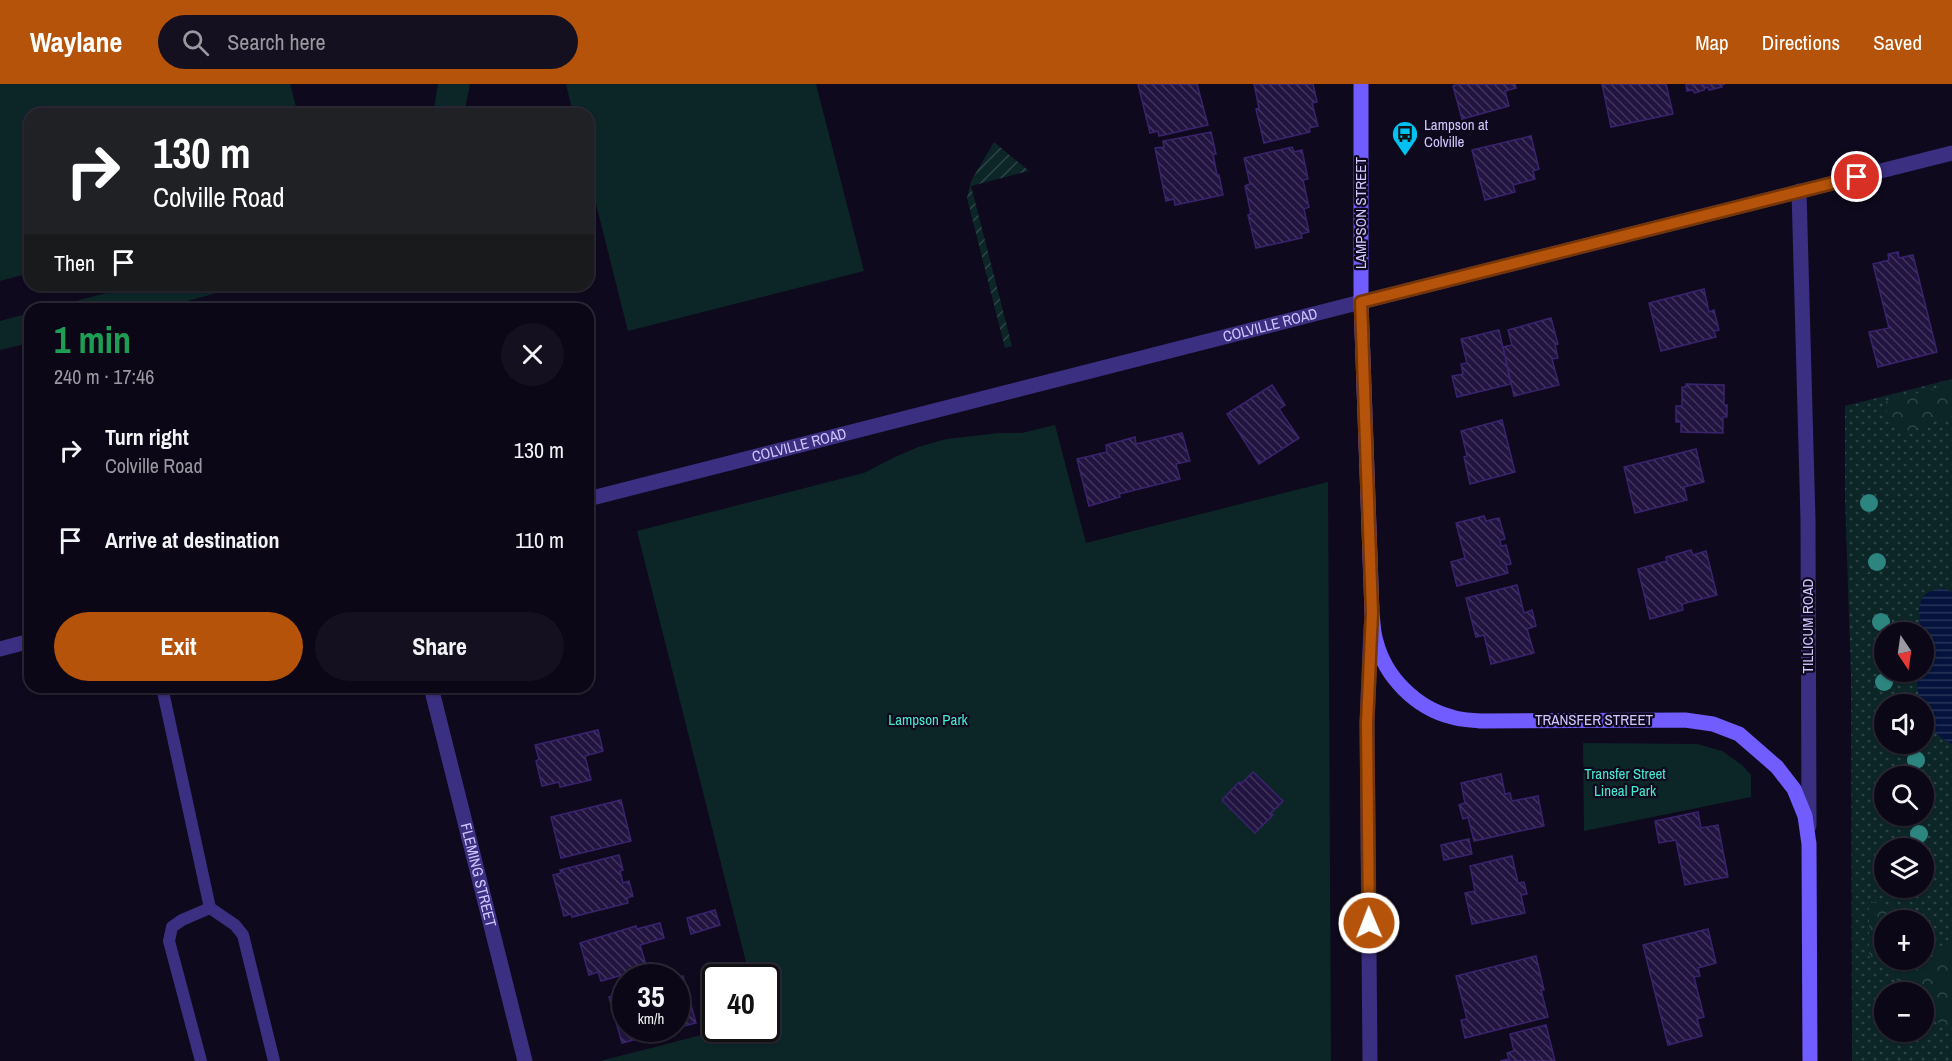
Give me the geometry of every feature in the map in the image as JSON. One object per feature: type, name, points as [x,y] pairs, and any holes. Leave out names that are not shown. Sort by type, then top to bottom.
[{"type":"main road","name":"LAMPSON STREET","points":[[1361,84],[1361,302],[1372,613]]},
{"type":"main road","name":"TRANSFER STREET","points":[[1372,613],[1376,641],[1387,667],[1398,682],[1426,707],[1452,717],[1480,721],[1685,720],[1713,724],[1739,734],[1777,767],[1794,789],[1805,816],[1809,844]]},
{"type":"main road","name":"TILLICUM ROAD","points":[[1809,844],[1810,1061]]},
{"type":"street","name":"COLVILLE ROAD","points":[[594,497],[1952,153]]},
{"type":"street","name":"TILLICUM ROAD","points":[[1799,191],[1808,520],[1809,844]]},
{"type":"street","name":"LAMPSON STREET","points":[[1370,1061],[1367,764],[1372,613]]},
{"type":"street","points":[[0,649],[24,643]]},
{"type":"street","name":"FLEMING STREET","points":[[433,693],[525,1061]]},
{"type":"lane","points":[[163,693],[210,908],[235,925],[243,935],[274,1061]]},
{"type":"lane","points":[[201,1061],[169,941],[172,927],[210,908]]},
{"type":"green space","points":[[0,84],[290,84],[296,108],[24,108],[24,275],[0,281]]},
{"type":"green space","points":[[438,84],[470,84],[465,108],[434,108]]},
{"type":"green space","points":[[566,84],[816,84],[864,271],[628,331],[594,196],[594,108],[572,108]]},
{"type":"green space","points":[[994,142],[1029,171],[971,186],[1012,346],[1005,348],[967,198],[971,181]]},
{"type":"green space","points":[[114,291],[224,291],[180,303],[68,303]]},
{"type":"green space","points":[[24,315],[24,344],[0,350],[0,321]]},
{"type":"green space","points":[[1952,379],[1952,1061],[1852,1061],[1851,673],[1845,499],[1845,406]]},
{"type":"green space","points":[[1952,384],[1952,415],[1924,424],[1905,434],[1889,421],[1884,402]]},
{"type":"green space","name":"Lampson Park","points":[[1055,425],[1086,543],[1328,482],[1331,1061],[600,1061],[674,1042],[690,1042],[690,1038],[702,1035],[702,1042],[780,1042],[780,964],[746,964],[637,531],[864,473],[918,447],[947,439],[999,433],[1022,433]]},
{"type":"green space","name":"Transfer Street Lineal Park","points":[[1583,743],[1697,744],[1722,751],[1742,765],[1751,775],[1751,797],[1584,831]]},
{"type":"green space","points":[[1869,901],[1896,910],[1874,910],[1874,958],[1869,957]]},
{"type":"green space","points":[[1952,942],[1952,1026],[1950,1028],[1934,1020],[1934,982],[1898,982],[1893,970],[1934,970],[1934,946]]},
{"type":"water","points":[[1944,588],[1952,593],[1952,744],[1934,732],[1934,694],[1918,694],[1917,683],[1934,682],[1934,622],[1920,622],[1919,610],[1922,598],[1934,590]]},
{"type":"building","points":[[1138,84],[1197,84],[1208,125],[1159,136],[1158,131],[1150,133]]},
{"type":"building","points":[[1254,84],[1313,84],[1317,102],[1312,103],[1318,126],[1309,128],[1310,132],[1264,143],[1256,109],[1259,108]]},
{"type":"building","points":[[1458,84],[1515,84],[1516,88],[1505,91],[1509,106],[1462,119],[1453,86]]},
{"type":"building","points":[[1602,84],[1666,84],[1673,114],[1611,127]]},
{"type":"building","points":[[1686,84],[1725,84],[1709,90],[1708,87],[1695,93],[1692,90],[1687,91]]},
{"type":"building","points":[[1211,132],[1216,154],[1213,154],[1217,175],[1219,175],[1223,195],[1175,205],[1174,199],[1166,201],[1155,148],[1164,147],[1163,141]]},
{"type":"building","points":[[1531,136],[1539,169],[1533,171],[1535,179],[1513,185],[1515,192],[1485,200],[1472,150]]},
{"type":"building","points":[[1292,147],[1294,152],[1302,150],[1308,179],[1303,180],[1309,207],[1304,209],[1309,232],[1301,234],[1302,238],[1256,248],[1248,215],[1251,214],[1245,186],[1250,184],[1244,158]]},
{"type":"building","points":[[1898,252],[1899,258],[1913,255],[1937,352],[1878,367],[1869,332],[1889,328],[1873,264],[1889,260],[1888,254]]},
{"type":"building","points":[[1704,289],[1709,312],[1714,310],[1719,330],[1714,331],[1716,337],[1661,351],[1649,303]]},
{"type":"building","points":[[1551,318],[1558,344],[1555,345],[1558,358],[1552,359],[1559,385],[1514,396],[1503,347],[1512,345],[1508,330]]},
{"type":"building","points":[[1499,330],[1511,384],[1457,397],[1452,376],[1463,374],[1461,364],[1467,363],[1461,339]]},
{"type":"building","points":[[1686,384],[1724,385],[1724,405],[1727,405],[1727,417],[1723,417],[1723,433],[1681,432],[1681,422],[1676,422],[1676,406],[1682,406],[1682,387],[1686,387]]},
{"type":"building","points":[[1272,385],[1285,405],[1279,409],[1299,438],[1259,464],[1227,414]]},
{"type":"building","points":[[1502,420],[1515,472],[1470,484],[1461,431]]},
{"type":"building","points":[[1182,433],[1190,461],[1176,464],[1180,479],[1119,494],[1120,497],[1089,506],[1077,459],[1107,452],[1106,445],[1135,437],[1136,444]]},
{"type":"building","points":[[1696,449],[1704,482],[1684,487],[1687,500],[1635,513],[1624,467]]},
{"type":"building","points":[[1484,516],[1486,521],[1499,518],[1505,539],[1500,540],[1501,546],[1506,545],[1511,564],[1506,565],[1508,573],[1457,586],[1451,562],[1465,558],[1456,523]]},
{"type":"building","points":[[1691,550],[1693,555],[1706,551],[1717,595],[1682,604],[1683,610],[1650,619],[1638,569],[1667,561],[1666,557]]},
{"type":"building","points":[[1517,585],[1524,613],[1532,610],[1536,626],[1527,629],[1534,653],[1491,664],[1484,635],[1476,637],[1466,598]]},
{"type":"building","points":[[598,730],[603,751],[585,756],[591,780],[560,787],[559,782],[542,786],[535,745]]},
{"type":"building","points":[[1253,772],[1283,801],[1255,833],[1222,800],[1239,782],[1241,784]]},
{"type":"building","points":[[1501,774],[1505,794],[1510,793],[1512,801],[1538,796],[1544,826],[1474,841],[1468,817],[1463,819],[1459,805],[1465,803],[1461,783]]},
{"type":"building","points":[[621,800],[631,841],[561,858],[551,817]]},
{"type":"building","points":[[1698,812],[1701,828],[1718,825],[1728,877],[1685,885],[1676,840],[1659,843],[1655,821]]},
{"type":"building","points":[[1469,839],[1472,854],[1444,860],[1441,845]]},
{"type":"building","points":[[619,855],[623,870],[620,871],[623,883],[629,881],[633,896],[627,898],[628,903],[572,917],[571,914],[564,916],[553,875],[561,873],[560,870]]},
{"type":"building","points":[[1512,856],[1518,883],[1524,882],[1527,894],[1521,895],[1525,913],[1472,924],[1465,893],[1475,891],[1470,866]]},
{"type":"building","points":[[715,910],[720,925],[691,934],[687,918]]},
{"type":"building","points":[[660,923],[664,938],[640,945],[646,964],[612,964],[612,978],[601,981],[598,972],[589,975],[580,943],[636,926],[637,929]]},
{"type":"building","points":[[1708,929],[1716,963],[1698,968],[1700,976],[1694,977],[1704,1017],[1697,1019],[1702,1036],[1668,1045],[1643,945]]},
{"type":"building","points":[[1536,956],[1548,1017],[1465,1038],[1461,1020],[1467,1019],[1456,976]]},
{"type":"building","points":[[690,1001],[696,1023],[690,1024]]},
{"type":"building","points":[[1546,1025],[1555,1061],[1500,1061],[1509,1059],[1507,1053],[1514,1051],[1510,1034]]},
{"type":"place","name":"Lampson at Colville","points":[[1405,157]]},
{"type":"route","points":[[1369,923],[1367,723],[1372,613],[1361,302],[1857,177]]}]
